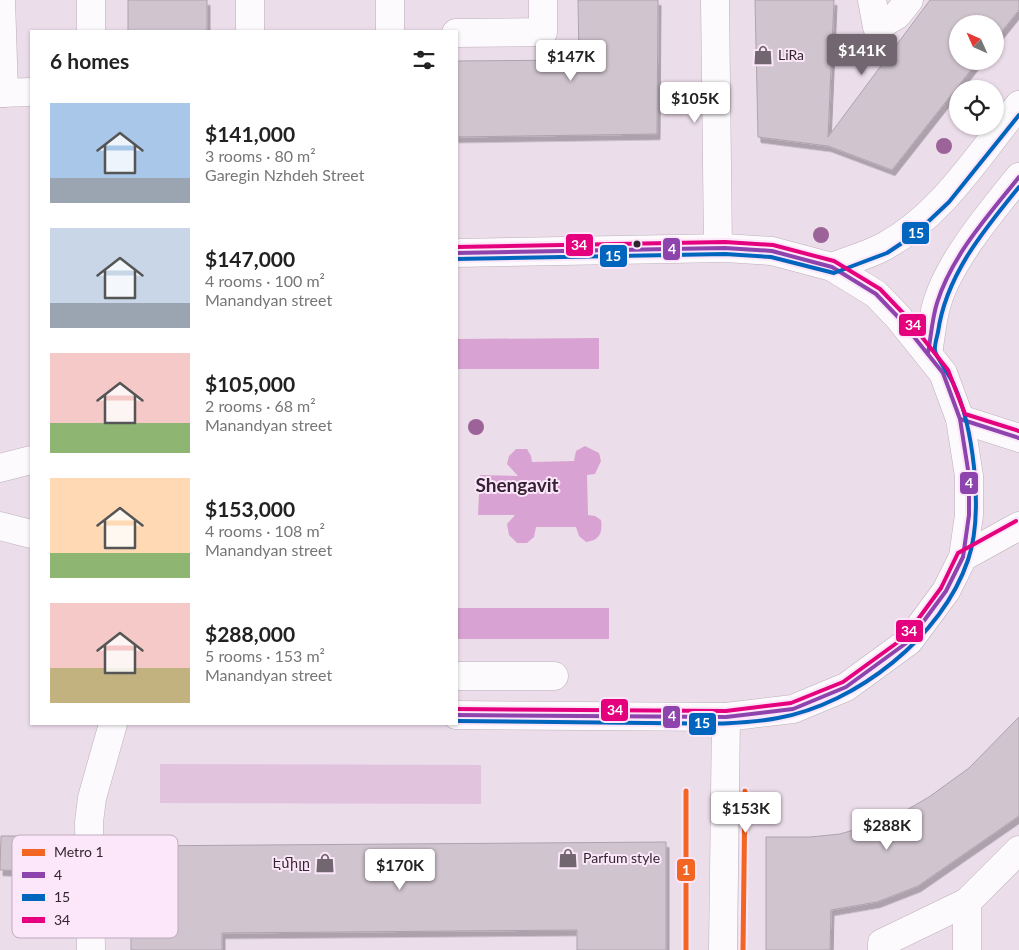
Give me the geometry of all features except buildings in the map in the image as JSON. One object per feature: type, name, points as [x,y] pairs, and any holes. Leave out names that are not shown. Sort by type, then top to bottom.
[{"type":"main road","points":[[2,0],[2,93],[30,92]]},
{"type":"main road","points":[[91,0],[91,30]]},
{"type":"main road","points":[[250,0],[250,30]]},
{"type":"main road","points":[[390,0],[390,30]]},
{"type":"main road","points":[[458,33],[543,32],[543,0]]},
{"type":"main road","points":[[715,0],[718,248]]},
{"type":"main road","points":[[872,0],[877,27],[897,15],[909,0]]},
{"type":"main road","points":[[832,267],[884,247],[910,230],[944,198],[1019,105]]},
{"type":"main road","points":[[928,353],[937,303],[950,273],[980,226],[1019,177]]},
{"type":"main road","points":[[458,253],[718,248],[772,251],[832,267],[876,294],[898,316],[943,373],[960,419],[969,476],[969,515],[963,557],[946,591],[910,641],[846,687],[793,709],[726,717],[458,715]]},
{"type":"main road","points":[[960,419],[1019,438]]},
{"type":"main road","points":[[0,468],[30,460]]},
{"type":"main road","points":[[0,526],[30,534]]},
{"type":"main road","points":[[963,557],[1019,526]]},
{"type":"main road","points":[[458,676],[554,676]]},
{"type":"main road","points":[[723,950],[726,717]]},
{"type":"main road","points":[[89,835],[92,798],[112,725]]},
{"type":"main road","points":[[882,950],[882,943],[967,902],[1019,850]]},
{"type":"main road","points":[[967,902],[967,950]]},
{"type":"shaded area","points":[[599,338],[599,369],[458,369],[458,339]]},
{"type":"shaded area","points":[[585,446],[599,453],[601,461],[595,474],[587,475],[588,515],[595,516],[601,520],[601,532],[594,540],[586,542],[579,536],[576,527],[536,527],[534,537],[527,543],[517,543],[509,535],[507,524],[515,515],[478,515],[480,475],[518,476],[507,464],[509,456],[516,449],[527,449],[532,462],[574,461],[576,451]]},
{"type":"shaded area","points":[[458,608],[609,608],[609,639],[458,639]]},
{"type":"shaded area","points":[[160,764],[481,765],[481,804],[160,803]]},
{"type":"metro line","name":"1","points":[[686,791],[686,950]]},
{"type":"metro line","name":"1","points":[[743,950],[745,791]]},
{"type":"transit line","name":"15","points":[[458,259],[725,254],[771,257],[834,273],[887,253],[914,235],[949,202],[1019,115]]},
{"type":"transit line","name":"4","points":[[928,353],[937,303],[952,269],[961,252],[983,221],[1019,177]]},
{"type":"transit line","name":"15","points":[[458,721],[714,724],[762,721],[807,710],[837,698],[866,682],[892,663],[917,640],[938,615],[956,588],[968,560],[975,526],[975,478],[967,425],[954,385],[935,351],[942,311],[949,291],[968,254],[1019,187]]},
{"type":"transit line","name":"34","points":[[458,247],[725,242],[773,245],[834,261],[880,289],[903,313],[948,370],[965,414],[1019,431]]},
{"type":"transit line","name":"4","points":[[458,253],[725,248],[772,251],[832,267],[876,294],[898,317],[943,373],[960,419],[969,476],[969,515],[963,557],[946,591],[909,641],[846,687],[793,709],[726,717],[458,715]]},
{"type":"transit line","name":"4","points":[[960,419],[1019,438]]},
{"type":"transit line","name":"34","points":[[458,709],[726,711],[791,703],[843,682],[905,637],[941,588],[958,553],[1016,521]]},
{"type":"place","name":"LiRa","points":[[763,55]]},
{"type":"place","name":"Parfum style","points":[[568,858]]},
{"type":"place","name":"Էմիլը","points":[[325,863]]},
{"type":"district","name":"Shengavit","points":[[517,485]]}]
